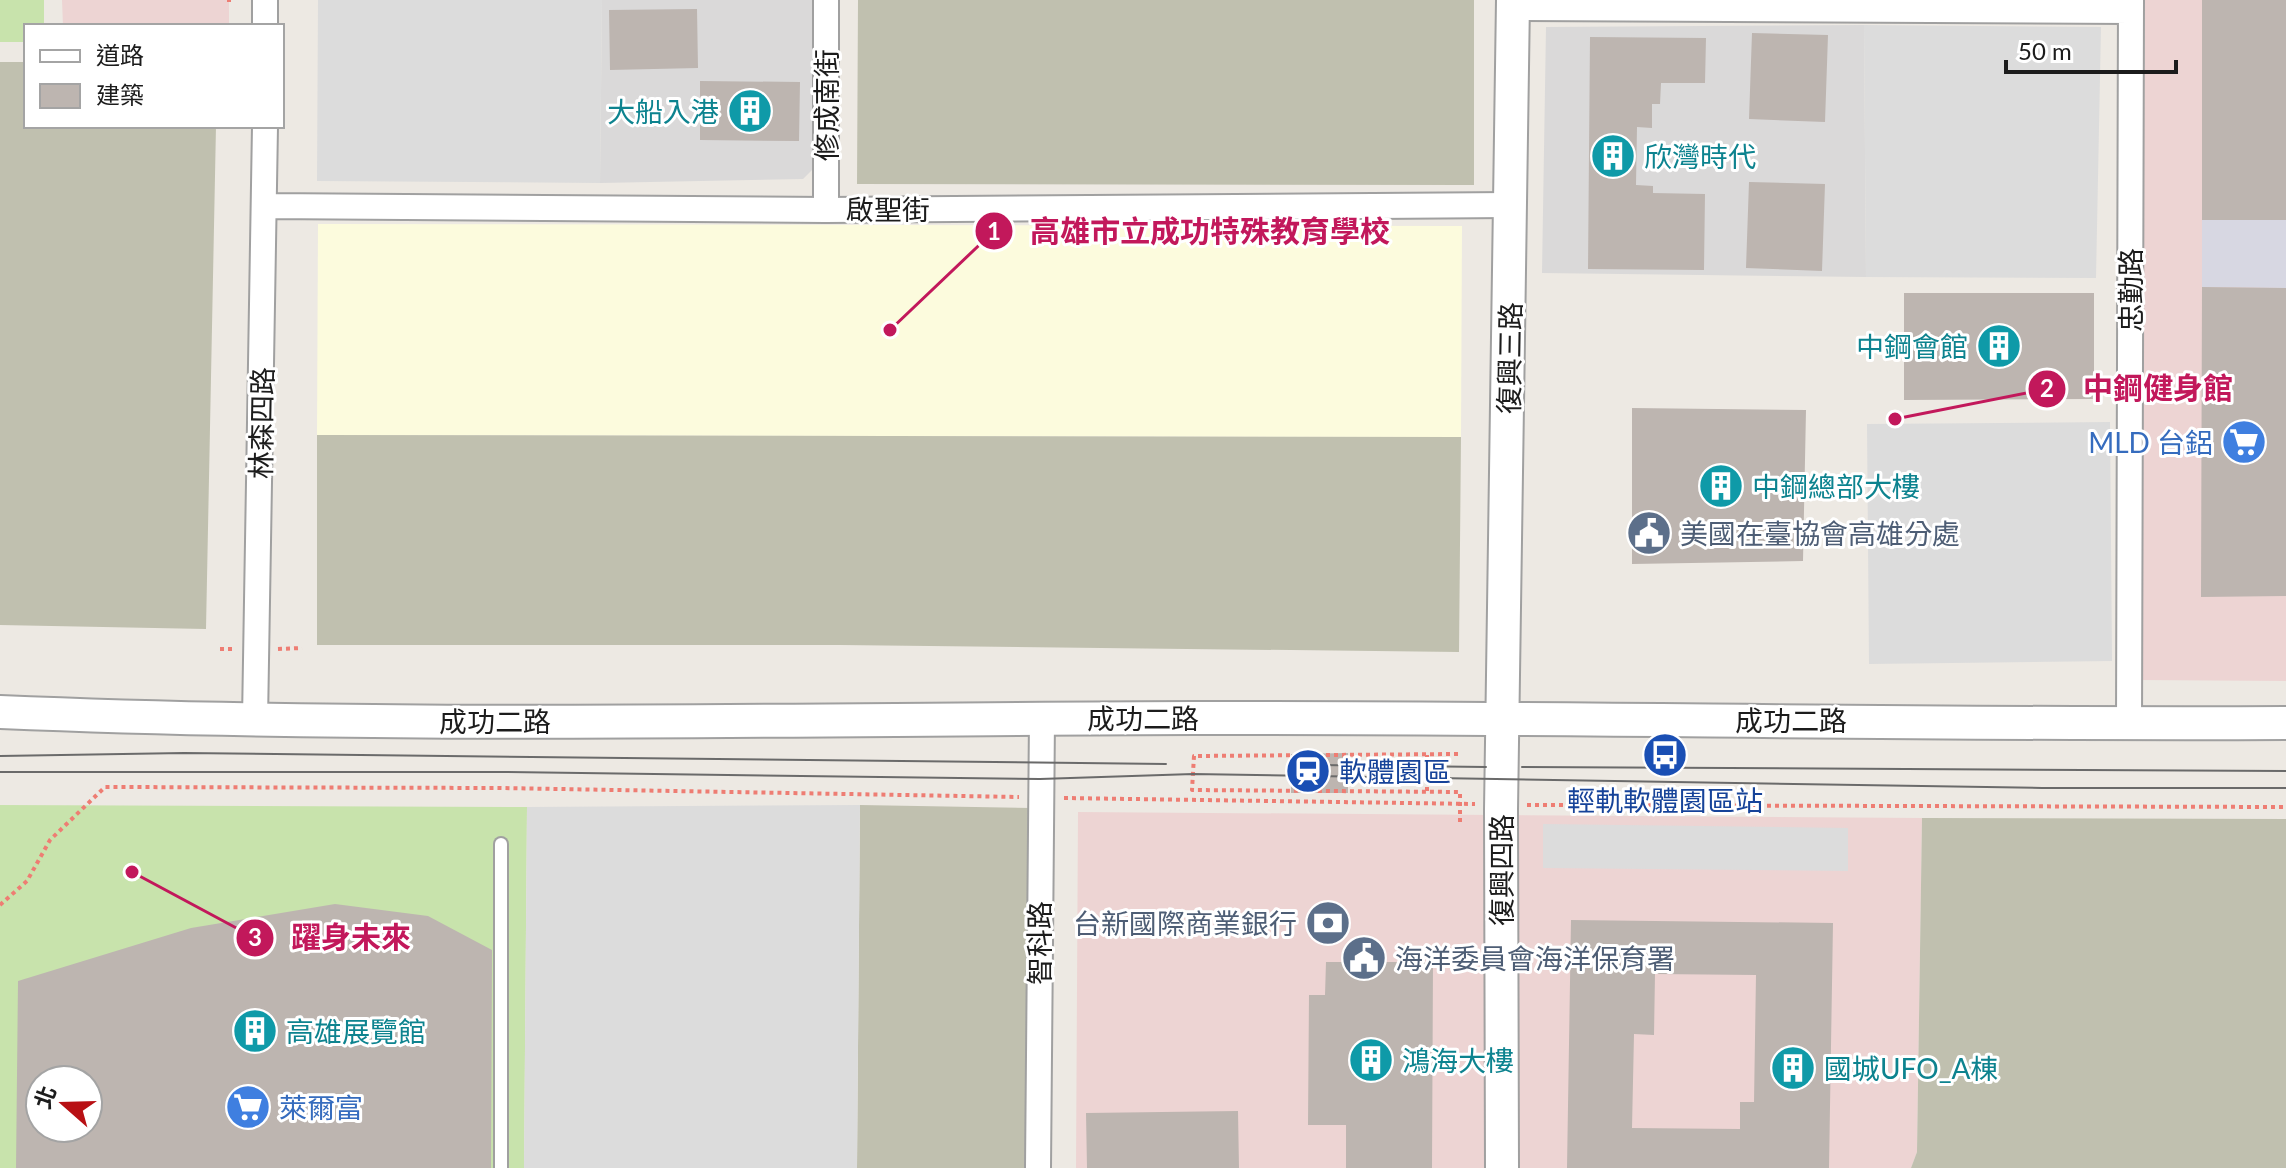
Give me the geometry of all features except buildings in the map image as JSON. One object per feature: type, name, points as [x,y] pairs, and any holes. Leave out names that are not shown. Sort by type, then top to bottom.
[{"type":"street","points":[[265,0],[265,24]]},
{"type":"street","name":"修成南街","points":[[826,0],[826,210]]},
{"type":"street","points":[[1513,4],[2131,6]]},
{"type":"street","name":"復興三路","points":[[1504,717],[1513,4]]},
{"type":"street","name":"忠勤路","points":[[2129,724],[2131,6]]},
{"type":"street","name":"林森四路","points":[[255,720],[265,128]]},
{"type":"street","name":"啟聖街","points":[[266,206],[826,210],[1511,205]]},
{"type":"street","name":"成功二路","points":[[0,712],[255,720],[500,722],[1504,717],[2286,723]]},
{"type":"street","name":"復興四路","points":[[1502,1168],[1504,717]]},
{"type":"street","name":"智科路","points":[[1038,1168],[1042,718]]},
{"type":"lane","points":[[501,844],[501,1168]]},
{"type":"path","points":[[1458,754],[1194,756],[1192,790],[1460,792],[1460,823]]},
{"type":"path","points":[[1427,755],[1427,792]]},
{"type":"path","points":[[0,905],[27,881],[50,840],[105,787],[485,788],[1000,796]]},
{"type":"path","points":[[1092,798],[1460,804]]},
{"type":"path","points":[[1555,806],[2286,807]]},
{"type":"shaded area","points":[[62,0],[229,0],[229,24],[63,24]]},
{"type":"shaded area","points":[[318,0],[602,0],[600,183],[317,181]]},
{"type":"shaded area","name":"大船入港","points":[[602,0],[813,0],[814,168],[803,179],[600,183]]},
{"type":"shaded area","points":[[858,0],[1474,0],[1474,185],[857,184]]},
{"type":"shaded area","points":[[2145,0],[2286,0],[2286,681],[2139,680]]},
{"type":"shaded area","points":[[1864,25],[1866,277],[1542,273],[1546,27]]},
{"type":"shaded area","points":[[1864,25],[2101,27],[2096,278],[1866,277]]},
{"type":"shaded area","points":[[0,62],[24,62],[24,128],[216,128],[206,629],[0,625]]},
{"type":"shaded area","points":[[2202,220],[2286,220],[2286,288],[2202,287]]},
{"type":"shaded area","points":[[318,224],[1462,226],[1461,437],[317,435]]},
{"type":"shaded area","points":[[2110,422],[2112,661],[1869,664],[1867,424]]},
{"type":"shaded area","points":[[317,435],[1461,437],[1459,652],[840,645],[317,645]]},
{"type":"shaded area","points":[[860,805],[1031,808],[1027,1168],[857,1168]]},
{"type":"shaded area","points":[[860,805],[857,1168],[524,1168],[527,807]]},
{"type":"shaded area","points":[[1078,812],[1922,818],[1917,1152],[1911,1168],[1076,1168]]},
{"type":"shaded area","points":[[1922,818],[2286,819],[2286,1168],[1911,1168],[1917,1152]]},
{"type":"shaded area","points":[[1543,824],[1848,828],[1848,871],[1543,868]]},
{"type":"green space","points":[[0,0],[44,0],[44,24],[24,24],[24,42],[0,42]]},
{"type":"green space","points":[[0,805],[527,807],[524,1168],[0,1168]]},
{"type":"tram line","points":[[0,756],[184,753],[1166,764]]},
{"type":"tram line","points":[[1318,765],[1486,767]]},
{"type":"tram line","points":[[1522,767],[2286,771]]},
{"type":"tram line","points":[[0,772],[501,772],[1040,779],[1193,774],[2042,788],[2286,788]]},
{"type":"place","name":"大船入港","points":[[750,111]]},
{"type":"place","name":"欣灣時代","points":[[1613,156]]},
{"type":"place","name":"高雄市立成功特殊教育學校","points":[[890,330]]},
{"type":"place","name":"中鋼會館","points":[[1999,346]]},
{"type":"place","name":"中鋼健身館","points":[[1895,419]]},
{"type":"place","name":"MLD 台鋁","points":[[2244,442]]},
{"type":"place","name":"中鋼總部大樓","points":[[1721,486]]},
{"type":"place","name":"美國在臺協會高雄分處","points":[[1649,533]]},
{"type":"place","name":"輕軌軟體園區站","points":[[1665,755]]},
{"type":"place","name":"軟體園區","points":[[1308,771]]},
{"type":"place","name":"躍身未來","points":[[132,872]]},
{"type":"place","name":"台新國際商業銀行","points":[[1328,923]]},
{"type":"place","name":"海洋委員會海洋保育署","points":[[1364,958]]},
{"type":"place","name":"高雄展覽館","points":[[255,1031]]},
{"type":"place","name":"鴻海大樓","points":[[1371,1060]]},
{"type":"place","name":"國城UFO_A棟","points":[[1793,1068]]},
{"type":"place","name":"萊爾富","points":[[248,1107]]}]
